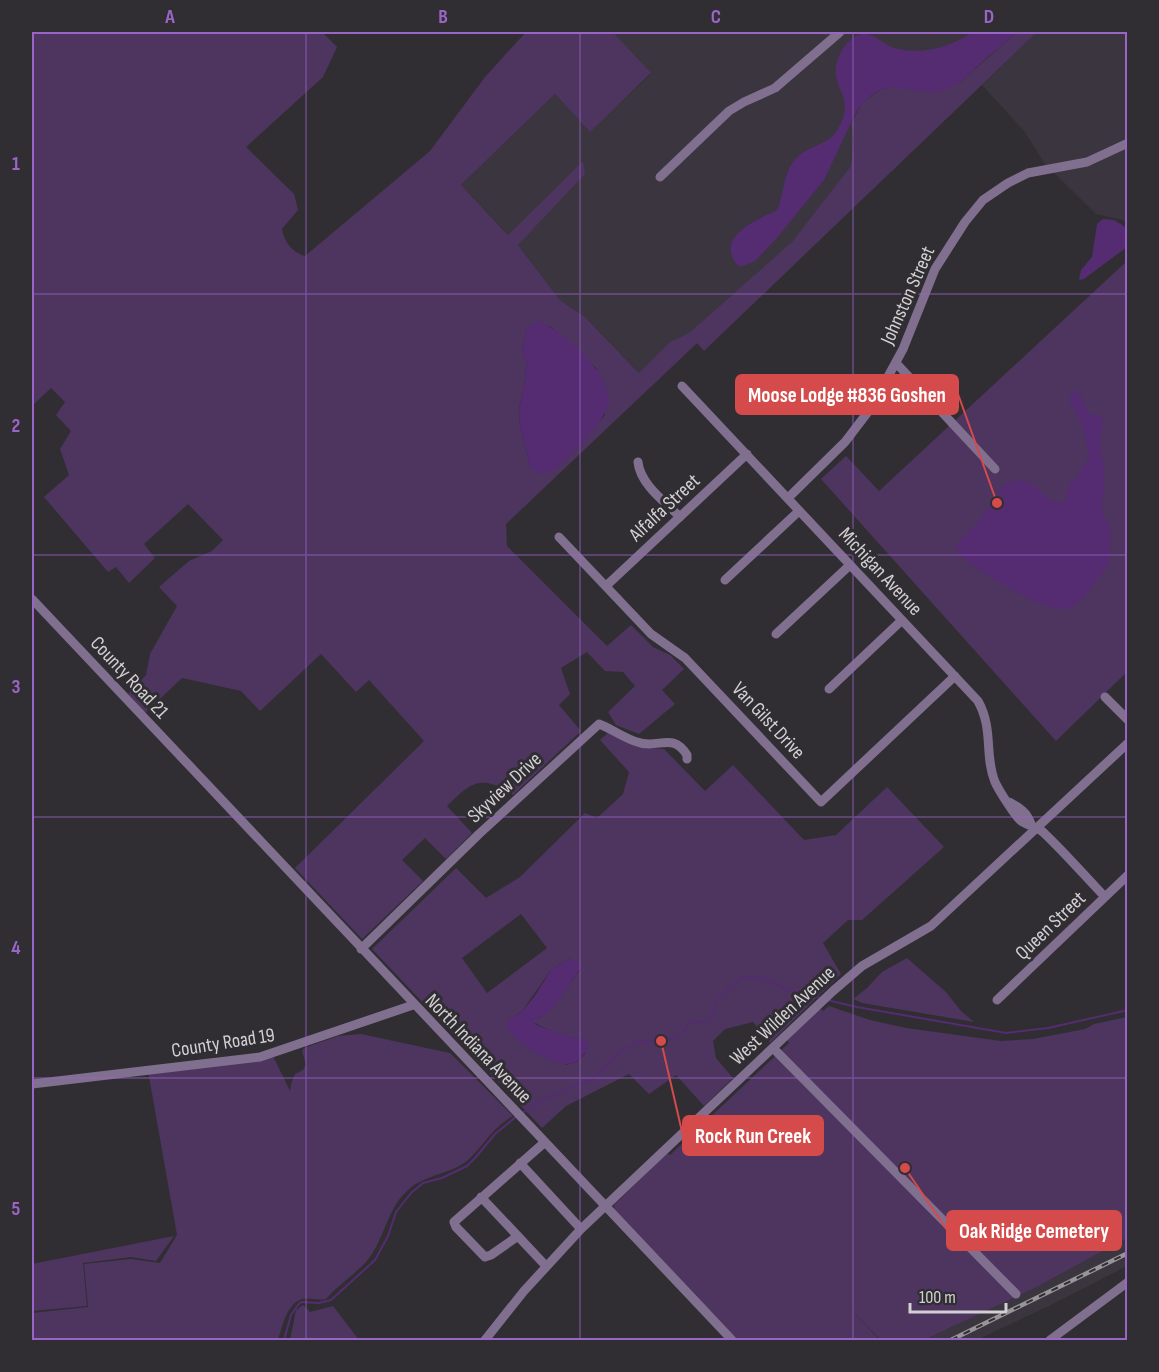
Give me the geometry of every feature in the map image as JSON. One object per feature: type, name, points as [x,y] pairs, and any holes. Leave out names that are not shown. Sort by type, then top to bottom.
[{"type":"street","points":[[660,177],[729,111],[775,88],[840,32]]},
{"type":"street","name":"Johnston Street","points":[[788,498],[833,455],[862,421],[896,363],[936,269],[965,222],[983,201],[1002,186],[1028,173],[1087,162],[1128,143]]},
{"type":"street","points":[[896,363],[995,469]]},
{"type":"street","name":"Michigan Avenue","points":[[682,386],[978,701],[986,714],[993,775],[998,788],[1021,821],[1034,826],[1105,897]]},
{"type":"street","name":"Alfalfa Street","points":[[606,586],[747,454]]},
{"type":"street","points":[[639,462],[639,471],[644,479],[680,517]]},
{"type":"street","points":[[725,580],[799,511]]},
{"type":"street","name":"Van Gilst Drive","points":[[559,537],[651,634],[685,658],[821,802],[955,676]]},
{"type":"street","points":[[776,634],[850,565]]},
{"type":"street","name":"County Road 21","points":[[32,599],[202,779]]},
{"type":"street","points":[[829,689],[902,620]]},
{"type":"street","points":[[1105,697],[1128,720]]},
{"type":"street","name":"Skyview Drive","points":[[362,949],[599,723],[640,744],[668,741],[677,744],[687,755],[687,759]]},
{"type":"street","name":"West Wilden Avenue","points":[[484,1341],[546,1266],[581,1229],[833,991],[862,966],[931,926],[1034,826],[1128,742]]},
{"type":"street","name":"North Indiana Avenue","points":[[202,779],[732,1341]]},
{"type":"street","name":"Queen Street","points":[[997,1000],[1128,875]]},
{"type":"street","name":"County Road 19","points":[[32,1084],[260,1057],[413,1005]]},
{"type":"street","points":[[773,1048],[1016,1294]]},
{"type":"street","points":[[518,1236],[485,1257],[456,1227],[454,1222],[545,1142]]},
{"type":"street","points":[[520,1163],[581,1229]]},
{"type":"street","points":[[481,1197],[546,1266]]},
{"type":"street","points":[[1050,1341],[1128,1282]]},
{"type":"shaded area","points":[[32,32],[322,32],[337,47],[323,77],[246,147],[294,194],[298,210],[282,229],[290,246],[305,256],[430,151],[485,77],[526,32],[613,32],[651,73],[590,132],[555,94],[461,185],[508,235],[583,161],[585,174],[518,245],[560,300],[585,317],[639,373],[670,342],[689,333],[792,242],[851,166],[854,139],[851,124],[863,102],[882,89],[903,87],[916,91],[962,81],[1017,32],[1037,32],[704,351],[697,343],[506,524],[507,546],[607,646],[631,625],[653,647],[670,655],[684,669],[662,690],[675,704],[639,734],[616,725],[608,712],[635,686],[623,672],[605,671],[587,652],[561,668],[570,694],[559,705],[581,731],[513,795],[501,787],[478,783],[467,788],[447,806],[472,833],[446,859],[425,838],[402,860],[423,881],[362,939],[295,868],[424,741],[369,680],[356,692],[321,654],[260,711],[241,691],[182,678],[145,713],[128,694],[146,675],[150,654],[177,606],[159,587],[189,561],[212,551],[223,540],[188,504],[144,544],[155,558],[129,583],[116,567],[108,572],[44,497],[69,475],[60,449],[71,431],[56,415],[65,402],[51,388],[32,406]],"holes":[[[550,326],[596,368],[605,415],[568,457],[530,466],[520,426],[519,408],[527,364],[522,353],[526,329]]]},
{"type":"shaded area","points":[[613,32],[1026,32],[652,386],[585,317],[560,300],[518,245],[461,185],[555,94],[590,131],[651,74]]},
{"type":"shaded area","points":[[972,32],[1017,32],[964,79],[949,88],[936,92],[924,92],[890,88],[879,91],[868,98],[856,112],[824,180],[755,261],[738,266],[732,256],[731,246],[734,238],[749,224],[777,210],[787,173],[793,162],[807,150],[828,139],[840,126],[845,102],[836,70],[838,58],[852,39],[866,34],[894,48],[914,51],[945,46]]},
{"type":"shaded area","points":[[1037,32],[1127,32],[1127,225],[1123,220],[1096,214],[1044,163],[1025,132],[982,85]]},
{"type":"shaded area","points":[[1103,219],[1114,220],[1127,228],[1127,247],[1084,279],[1079,280],[1081,270],[1092,257],[1097,224]]},
{"type":"shaded area","points":[[1127,261],[1127,672],[1056,741],[821,479],[846,456],[879,491]]},
{"type":"shaded area","points":[[538,321],[572,343],[593,365],[601,377],[609,401],[595,428],[558,467],[547,473],[534,472],[530,466],[520,426],[519,408],[527,364],[522,353],[526,329]]},
{"type":"shaded area","points":[[1073,392],[1080,393],[1088,413],[1102,417],[1103,420],[1100,438],[1102,450],[1099,453],[1104,467],[1102,511],[1110,527],[1110,556],[1107,568],[1075,605],[1067,609],[1057,609],[1027,597],[993,579],[966,560],[955,546],[978,522],[1004,485],[1024,481],[1048,498],[1064,502],[1069,486],[1089,458],[1082,426],[1069,399]]},
{"type":"shaded area","points":[[609,732],[636,747],[664,749],[705,791],[733,765],[804,840],[836,835],[887,787],[944,847],[862,920],[848,920],[823,943],[841,974],[770,1043],[753,1022],[725,1029],[713,1041],[716,1058],[733,1078],[704,1106],[676,1075],[649,1094],[629,1074],[566,1106],[542,1128],[372,949],[456,868],[486,898],[520,877],[585,813],[597,818],[623,794],[629,772],[600,740]],"holes":[[[521,914],[547,948],[487,993],[462,958]],[[570,958],[581,969],[553,1006],[541,1017],[535,1019],[535,1023],[551,1031],[578,1038],[585,1054],[576,1062],[566,1065],[509,1020],[522,1011],[551,970]]]},
{"type":"shaded area","points":[[570,958],[578,962],[581,968],[554,1006],[535,1019],[535,1024],[541,1027],[586,1040],[589,1046],[578,1060],[561,1064],[524,1046],[506,1026],[509,1020],[522,1011],[534,997],[551,970]]},
{"type":"shaded area","points":[[907,958],[946,992],[961,1011],[974,1022],[862,1003],[853,999],[882,972]]},
{"type":"shaded area","points":[[829,1006],[870,1020],[906,1028],[1001,1041],[1033,1039],[1085,1029],[1094,1024],[1127,1017],[1127,1238],[1035,1288],[924,1340],[881,1340],[850,1309],[880,1340],[738,1340],[615,1213],[614,1205],[667,1153],[670,1155],[789,1043],[787,1040],[818,1010],[823,1011]]},
{"type":"shaded area","points":[[361,1034],[450,1053],[513,1116],[495,1130],[464,1163],[422,1181],[407,1191],[394,1207],[366,1262],[326,1299],[302,1299],[292,1306],[278,1340],[32,1340],[32,1313],[88,1307],[84,1264],[131,1259],[160,1263],[177,1235],[148,1071],[272,1054],[290,1091],[295,1074],[303,1070],[306,1065],[302,1051],[304,1048],[338,1036]]},
{"type":"shaded area","points":[[174,1236],[156,1261],[131,1257],[83,1263],[87,1306],[32,1311],[32,1264]]},
{"type":"shaded area","points":[[1127,1238],[1127,1266],[1055,1303],[977,1340],[924,1340],[1035,1288]]},
{"type":"shaded area","points":[[303,1305],[310,1312],[333,1306],[359,1340],[290,1340],[296,1310]]},
{"type":"waterway","points":[[522,1113],[542,1101],[596,1077],[620,1052],[636,1042],[661,1041],[676,1037],[683,1033],[690,1022],[709,1021],[716,1000],[737,981],[745,977],[766,979],[785,989],[821,998]]},
{"type":"waterway","points":[[827,1000],[1006,1033],[1048,1028],[1128,1010]]},
{"type":"waterway","points":[[284,1340],[291,1315],[301,1302],[319,1303],[331,1300],[375,1260],[388,1236],[396,1212],[411,1193],[423,1183],[442,1178],[467,1166],[495,1134],[517,1116]]},
{"type":"railway","points":[[951,1340],[1128,1253]]},
{"type":"place","name":"Moose Lodge #836 Goshen","points":[[997,503]]},
{"type":"place","name":"Rock Run Creek","points":[[661,1041]]},
{"type":"place","name":"Oak Ridge Cemetery","points":[[905,1168]]}]
